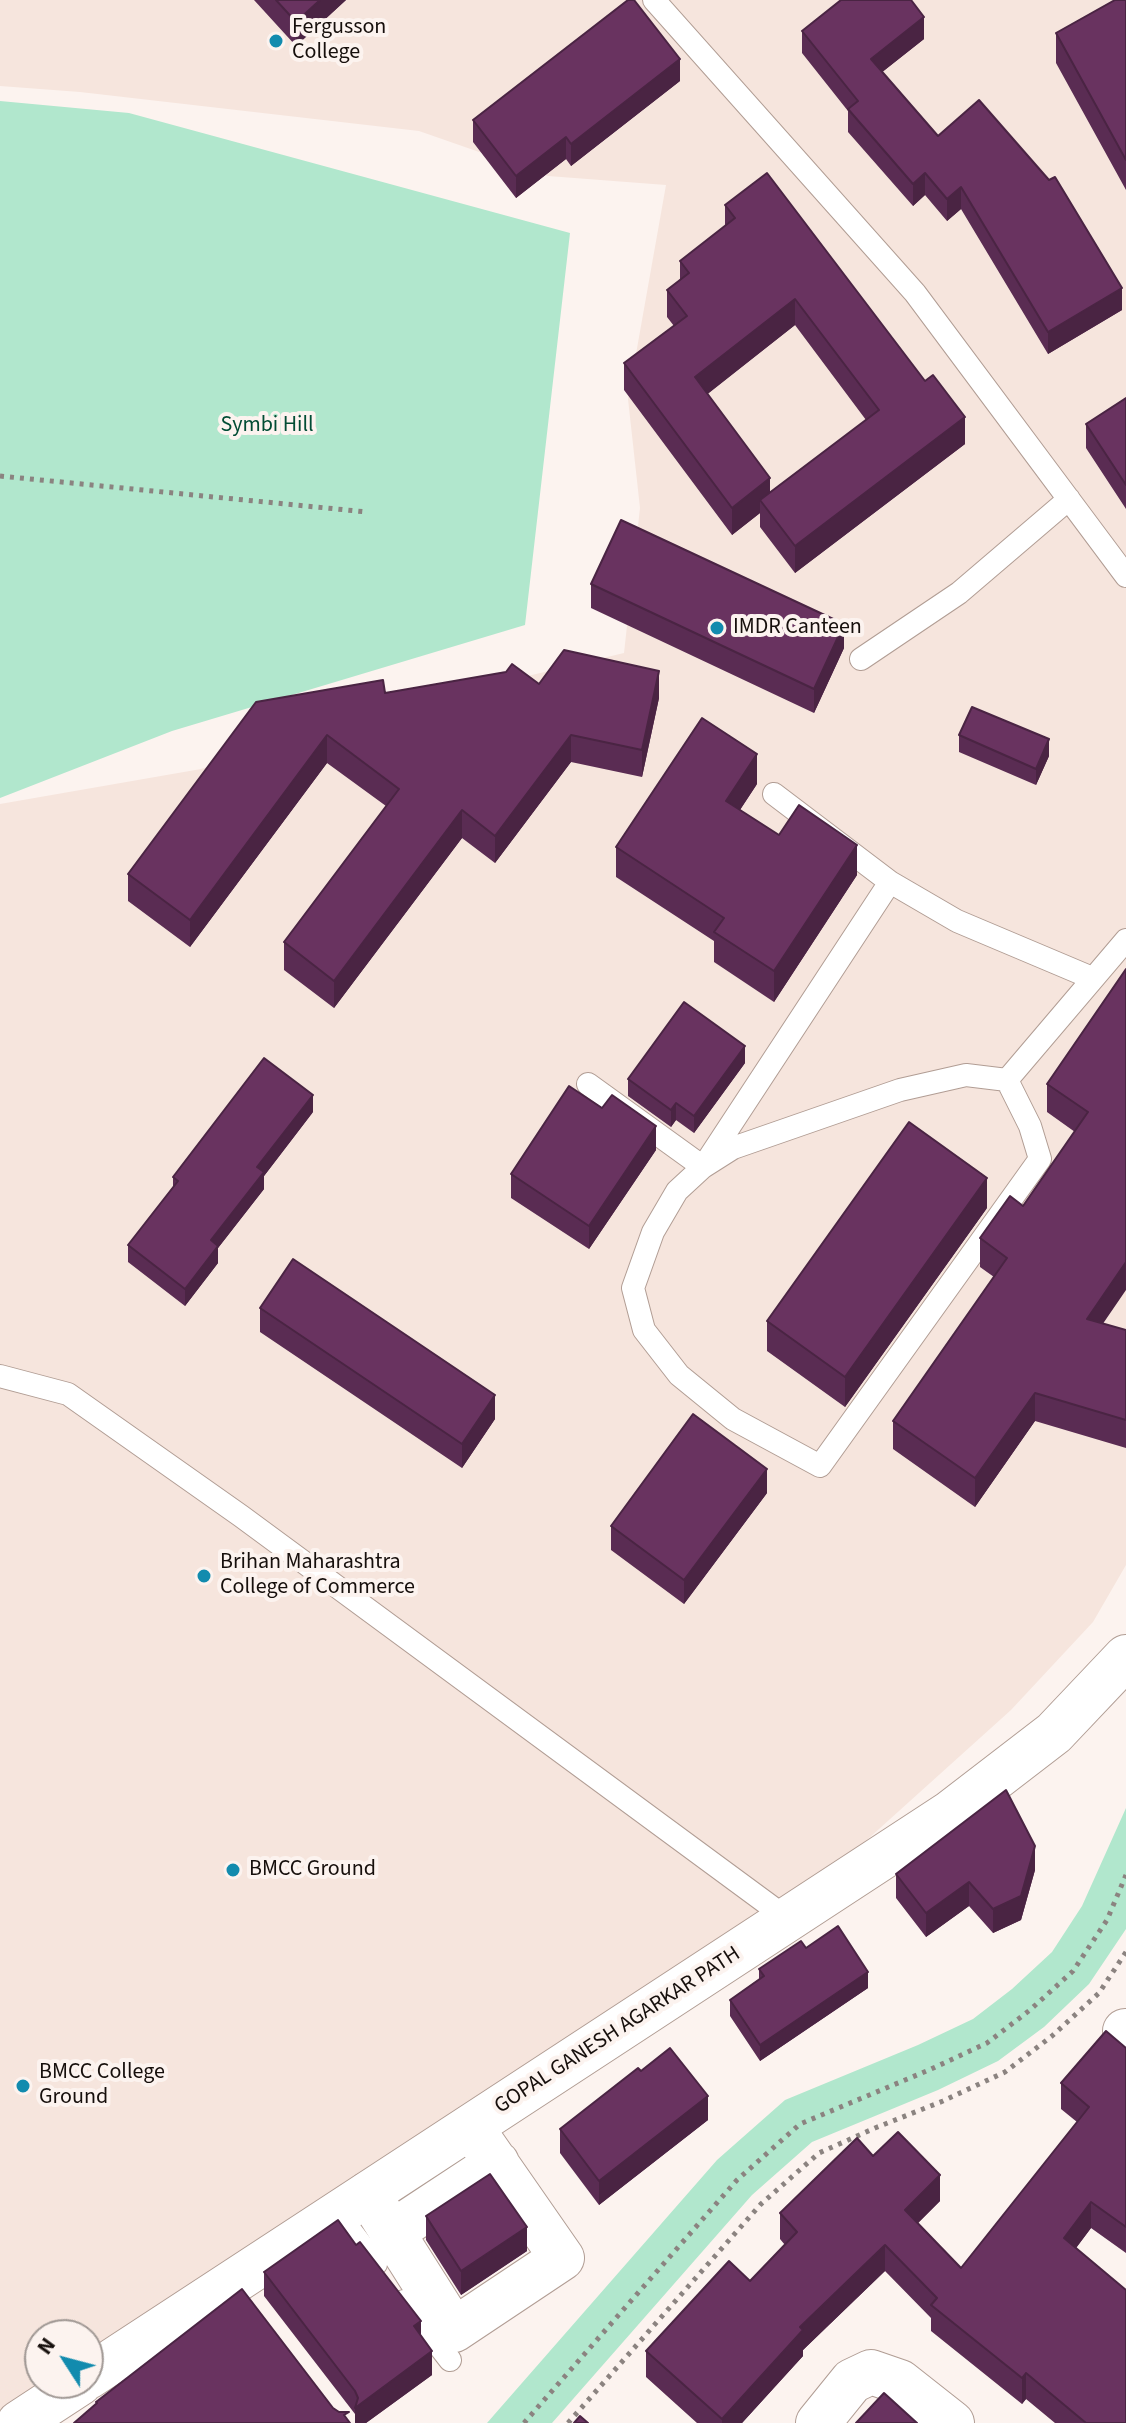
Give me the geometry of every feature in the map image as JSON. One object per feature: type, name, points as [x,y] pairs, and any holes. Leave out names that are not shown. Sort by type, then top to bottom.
[{"type":"street","name":"GOPAL GANESH AGARKAR PATH","points":[[104,2368],[243,2291],[353,2204],[950,1813],[1054,1733],[1126,1657]]},
{"type":"street","points":[[353,2204],[391,2233],[454,2330],[562,2258],[471,2127]]},
{"type":"street","points":[[416,2163],[440,2201]]},
{"type":"street","points":[[391,2233],[497,2163]]},
{"type":"street","points":[[818,2423],[852,2381],[871,2372],[900,2382],[952,2423]]},
{"type":"street","points":[[38,2418],[61,2399]]},
{"type":"lane","points":[[654,0],[915,293],[1126,576]]},
{"type":"lane","points":[[861,659],[959,593],[1069,499]]},
{"type":"lane","points":[[774,794],[890,882],[957,921],[1092,978]]},
{"type":"lane","points":[[703,1167],[890,882]]},
{"type":"lane","points":[[1007,1080],[1126,940]]},
{"type":"lane","points":[[966,1075],[1007,1080],[1030,1126],[1040,1159],[820,1466],[733,1419],[679,1375],[644,1330],[633,1288],[653,1232],[677,1191],[703,1167],[733,1148],[900,1090],[966,1075]]},
{"type":"lane","points":[[588,1084],[703,1167]]},
{"type":"lane","points":[[0,1376],[68,1394],[241,1516],[788,1919]]},
{"type":"lane","points":[[353,2204],[390,2282],[450,2360]]},
{"type":"path","points":[[0,476],[367,512]]},
{"type":"path","points":[[524,2423],[737,2180],[800,2124],[987,2043],[1030,2010],[1073,1971],[1107,1920],[1126,1875]]},
{"type":"path","points":[[568,2423],[761,2204],[819,2153],[1005,2072],[1052,2036],[1099,1993],[1126,1952]]},
{"type":"shaded area","points":[[0,0],[1126,0],[1126,1565],[1093,1622],[1011,1710],[818,1884],[104,2352],[104,2319],[24,2319],[24,2398],[0,2421],[0,804],[201,769],[381,711],[624,653],[640,508],[628,399],[666,185],[548,176],[419,131],[80,92],[0,86]]},
{"type":"green space","name":"Symbi Hill","points":[[0,101],[129,113],[570,233],[525,625],[172,731],[0,798]]},
{"type":"green space","points":[[1126,1808],[1126,1929],[1089,1984],[1044,2027],[998,2061],[938,2090],[812,2142],[752,2195],[552,2423],[487,2423],[717,2160],[785,2100],[973,2019],[1052,1952],[1082,1906]]},
{"type":"building","points":[[276,0],[320,0],[296,22]]},
{"type":"building","points":[[628,0],[634,0],[680,59],[571,144],[566,137],[516,176],[473,120]]},
{"type":"building","points":[[841,0],[911,0],[924,17],[871,59],[938,136],[979,100],[1049,180],[1055,177],[1122,288],[1048,332],[961,187],[947,199],[925,173],[913,184],[848,109],[858,101],[802,31]]},
{"type":"building","points":[[1115,0],[1126,0],[1126,160],[1056,33]]},
{"type":"building","points":[[767,173],[925,381],[933,375],[965,417],[795,546],[760,500],[879,410],[795,299],[695,377],[770,478],[732,508],[624,363],[687,316],[667,290],[689,273],[680,261],[735,218],[725,205]]},
{"type":"building","points":[[1126,398],[1126,485],[1086,424]]},
{"type":"building","name":"IMDR Canteen","points":[[621,520],[844,624],[814,689],[591,584]]},
{"type":"building","points":[[564,650],[659,671],[642,750],[571,735],[495,836],[462,810],[334,981],[284,942],[399,789],[327,735],[190,920],[128,874],[256,702],[383,680],[385,693],[506,672],[512,664],[539,684]]},
{"type":"building","points":[[972,707],[1049,739],[1036,769],[959,735]]},
{"type":"building","points":[[702,718],[757,754],[726,801],[779,835],[799,805],[857,845],[774,971],[714,932],[724,918],[616,847]]},
{"type":"building","points":[[1126,969],[1126,1262],[1087,1319],[1126,1330],[1126,1420],[1035,1393],[975,1478],[893,1421],[1007,1258],[980,1238],[1010,1196],[1023,1206],[1088,1112],[1047,1084]]},
{"type":"building","points":[[684,1002],[745,1046],[694,1116],[676,1103],[671,1110],[628,1079]]},
{"type":"building","points":[[264,1058],[313,1095],[257,1167],[264,1172],[211,1240],[218,1246],[185,1289],[128,1245],[178,1181],[173,1177]]},
{"type":"building","points":[[569,1086],[602,1108],[612,1095],[656,1126],[589,1226],[511,1174]]},
{"type":"building","points":[[909,1122],[987,1178],[845,1377],[767,1321]]},
{"type":"building","points":[[293,1259],[495,1395],[462,1444],[260,1308]]},
{"type":"building","points":[[693,1414],[767,1469],[684,1580],[611,1526]]},
{"type":"building","points":[[1006,1790],[1035,1846],[1021,1896],[993,1909],[969,1882],[926,1913],[896,1874]]},
{"type":"building","points":[[838,1926],[868,1972],[760,2045],[730,2000],[764,1976],[759,1969],[801,1941],[806,1948]]},
{"type":"building","points":[[1106,2031],[1126,2048],[1126,2227],[1091,2202],[1064,2238],[1126,2290],[1126,2423],[1086,2423],[1026,2373],[1022,2378],[931,2305],[937,2298],[885,2245],[800,2327],[803,2330],[722,2419],[646,2351],[729,2261],[750,2281],[797,2232],[780,2213],[857,2138],[873,2156],[898,2132],[940,2175],[905,2210],[961,2268],[1089,2107],[1061,2083]]},
{"type":"building","points":[[670,2048],[708,2096],[599,2181],[560,2129],[638,2068],[641,2071]]},
{"type":"building","points":[[490,2174],[527,2227],[461,2271],[426,2216]]},
{"type":"building","points":[[338,2220],[356,2245],[360,2242],[421,2321],[414,2326],[432,2351],[355,2408],[358,2398],[355,2391],[264,2272]]},
{"type":"building","points":[[242,2289],[333,2408],[339,2412],[349,2412],[344,2415],[350,2423],[74,2423],[104,2396]]},
{"type":"building","points":[[884,2393],[917,2423],[856,2423]]},
{"type":"building","points":[[580,2416],[588,2423],[574,2423]]},
{"type":"place","name":"Fergusson College","points":[[276,41]]},
{"type":"place","name":"IMDR Canteen","points":[[717,628]]},
{"type":"place","name":"Brihan Maharashtra College of Commerce","points":[[204,1576]]},
{"type":"place","name":"BMCC Ground","points":[[233,1870]]},
{"type":"place","name":"BMCC College Ground","points":[[23,2086]]}]
